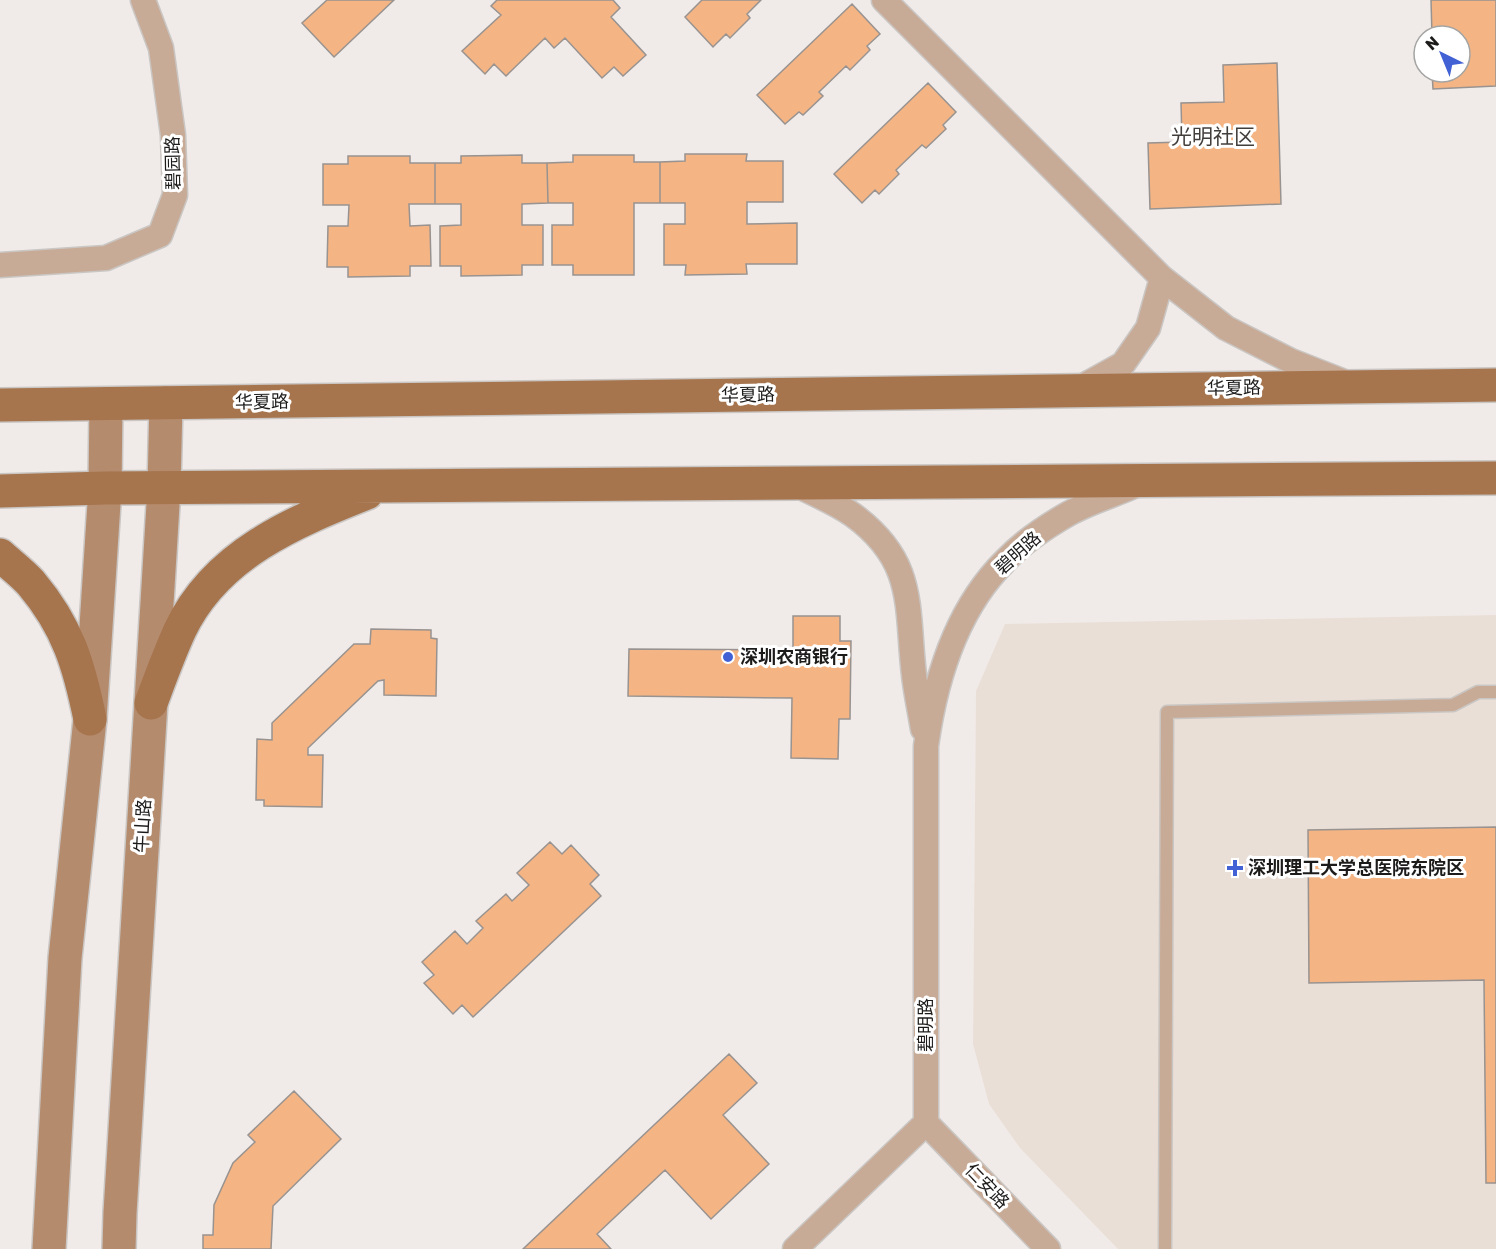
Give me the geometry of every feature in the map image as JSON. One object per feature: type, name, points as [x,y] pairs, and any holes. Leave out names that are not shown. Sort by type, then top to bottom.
[{"type":"main road","name":"华夏路","points":[[0,405],[1496,385]]},
{"type":"main road","points":[[0,491],[105,488],[1496,478]]},
{"type":"main road","points":[[151,703],[180,629],[206,589],[233,562],[265,539],[308,517],[382,487]]},
{"type":"main road","points":[[0,555],[30,581],[51,609],[69,640],[80,673],[90,719]]},
{"type":"street","name":"碧园路","points":[[0,266],[106,258],[160,235],[175,195],[173,135],[161,48],[143,0]]},
{"type":"street","points":[[884,0],[1162,279],[1227,328],[1291,361],[1357,387]]},
{"type":"street","points":[[1075,390],[1123,364],[1148,328],[1162,279]]},
{"type":"street","name":"牛山路","points":[[119,1249],[164,488],[166,403]]},
{"type":"street","points":[[49,1249],[65,958],[90,719],[105,488],[106,404]]},
{"type":"street","name":"碧明路","points":[[926,1123],[926,746],[932,708],[941,674],[957,633],[980,592],[1005,560],[1033,537],[1070,513],[1146,481]]},
{"type":"street","name":"碧明路","points":[[792,483],[853,515],[875,534],[895,560],[906,587],[914,675],[926,746]]},
{"type":"street","points":[[795,1249],[926,1123]]},
{"type":"street","name":"仁安路","points":[[926,1123],[1048,1249]]},
{"type":"lane","points":[[1165,1249],[1167,712],[1453,705],[1478,692],[1496,692]]},
{"type":"shaded area","name":"深圳理工大学总医院东院区","points":[[1496,615],[1496,1249],[1118,1249],[1020,1148],[989,1104],[973,1044],[976,691],[1005,624]]},
{"type":"building","points":[[327,0],[394,0],[334,57],[302,23]]},
{"type":"building","points":[[497,0],[613,0],[620,8],[611,17],[646,55],[623,76],[614,67],[602,78],[565,38],[554,48],[545,38],[506,76],[494,64],[485,74],[462,51],[501,15],[491,6]]},
{"type":"building","points":[[702,0],[761,0],[747,14],[750,18],[730,38],[726,34],[713,47],[685,17]]},
{"type":"building","points":[[1431,0],[1496,0],[1496,86],[1433,89],[1433,84],[1472,84],[1472,24],[1432,24]]},
{"type":"building","points":[[852,4],[880,34],[867,46],[870,50],[850,70],[846,66],[819,92],[823,96],[803,115],[799,112],[785,124],[757,95]]},
{"type":"building","points":[[1277,63],[1281,204],[1150,209],[1148,143],[1182,142],[1181,103],[1224,102],[1223,65]]},
{"type":"building","points":[[928,83],[956,112],[943,125],[946,129],[926,148],[922,145],[896,170],[899,174],[879,194],[875,190],[862,203],[834,174]]},
{"type":"building","points":[[685,154],[747,154],[746,161],[783,161],[783,202],[747,202],[747,224],[797,223],[797,264],[746,264],[747,274],[685,275],[686,265],[664,265],[664,224],[685,224],[685,203],[660,203],[660,162],[685,161]]},
{"type":"building","points":[[522,155],[522,163],[547,163],[548,203],[522,204],[522,225],[543,225],[543,265],[522,265],[522,275],[461,276],[461,266],[440,266],[440,226],[461,225],[461,204],[435,204],[435,163],[461,163],[461,156]]},
{"type":"building","points":[[573,155],[634,155],[634,162],[660,162],[660,203],[634,203],[634,275],[573,275],[573,265],[552,265],[552,225],[573,225],[573,203],[548,203],[547,163],[573,162]]},
{"type":"building","points":[[348,156],[410,156],[410,163],[435,163],[435,204],[409,204],[410,226],[430,225],[431,266],[410,266],[410,276],[348,277],[348,267],[327,267],[328,226],[348,226],[349,205],[323,205],[323,164],[348,164]]},
{"type":"building","points":[[793,616],[840,616],[840,641],[851,641],[850,719],[839,719],[838,759],[791,758],[792,698],[628,696],[629,649],[793,650]]},
{"type":"building","points":[[371,629],[431,630],[431,638],[437,639],[436,696],[384,695],[384,680],[378,681],[308,748],[308,755],[323,755],[322,807],[264,806],[264,800],[256,800],[257,739],[272,740],[272,723],[354,644],[370,644]]},
{"type":"building","points":[[1496,827],[1496,1183],[1486,1183],[1484,980],[1309,983],[1308,830]]},
{"type":"building","points":[[550,842],[562,854],[571,845],[599,875],[590,884],[601,896],[473,1017],[462,1005],[453,1014],[424,983],[434,975],[422,962],[455,931],[467,944],[483,928],[476,921],[506,894],[512,901],[529,885],[517,873]]},
{"type":"building","points":[[729,1054],[757,1083],[723,1115],[769,1164],[711,1219],[665,1170],[597,1234],[611,1249],[523,1249]]},
{"type":"building","points":[[294,1091],[341,1139],[273,1206],[271,1249],[203,1249],[203,1235],[213,1235],[214,1205],[233,1163],[255,1142],[248,1135]]},
{"type":"place","name":"深圳农商银行","points":[[728,657]]},
{"type":"place","name":"深圳理工大学总医院东院区","points":[[1235,868]]},
{"type":"district","name":"光明社区","points":[[1213,136]]}]
